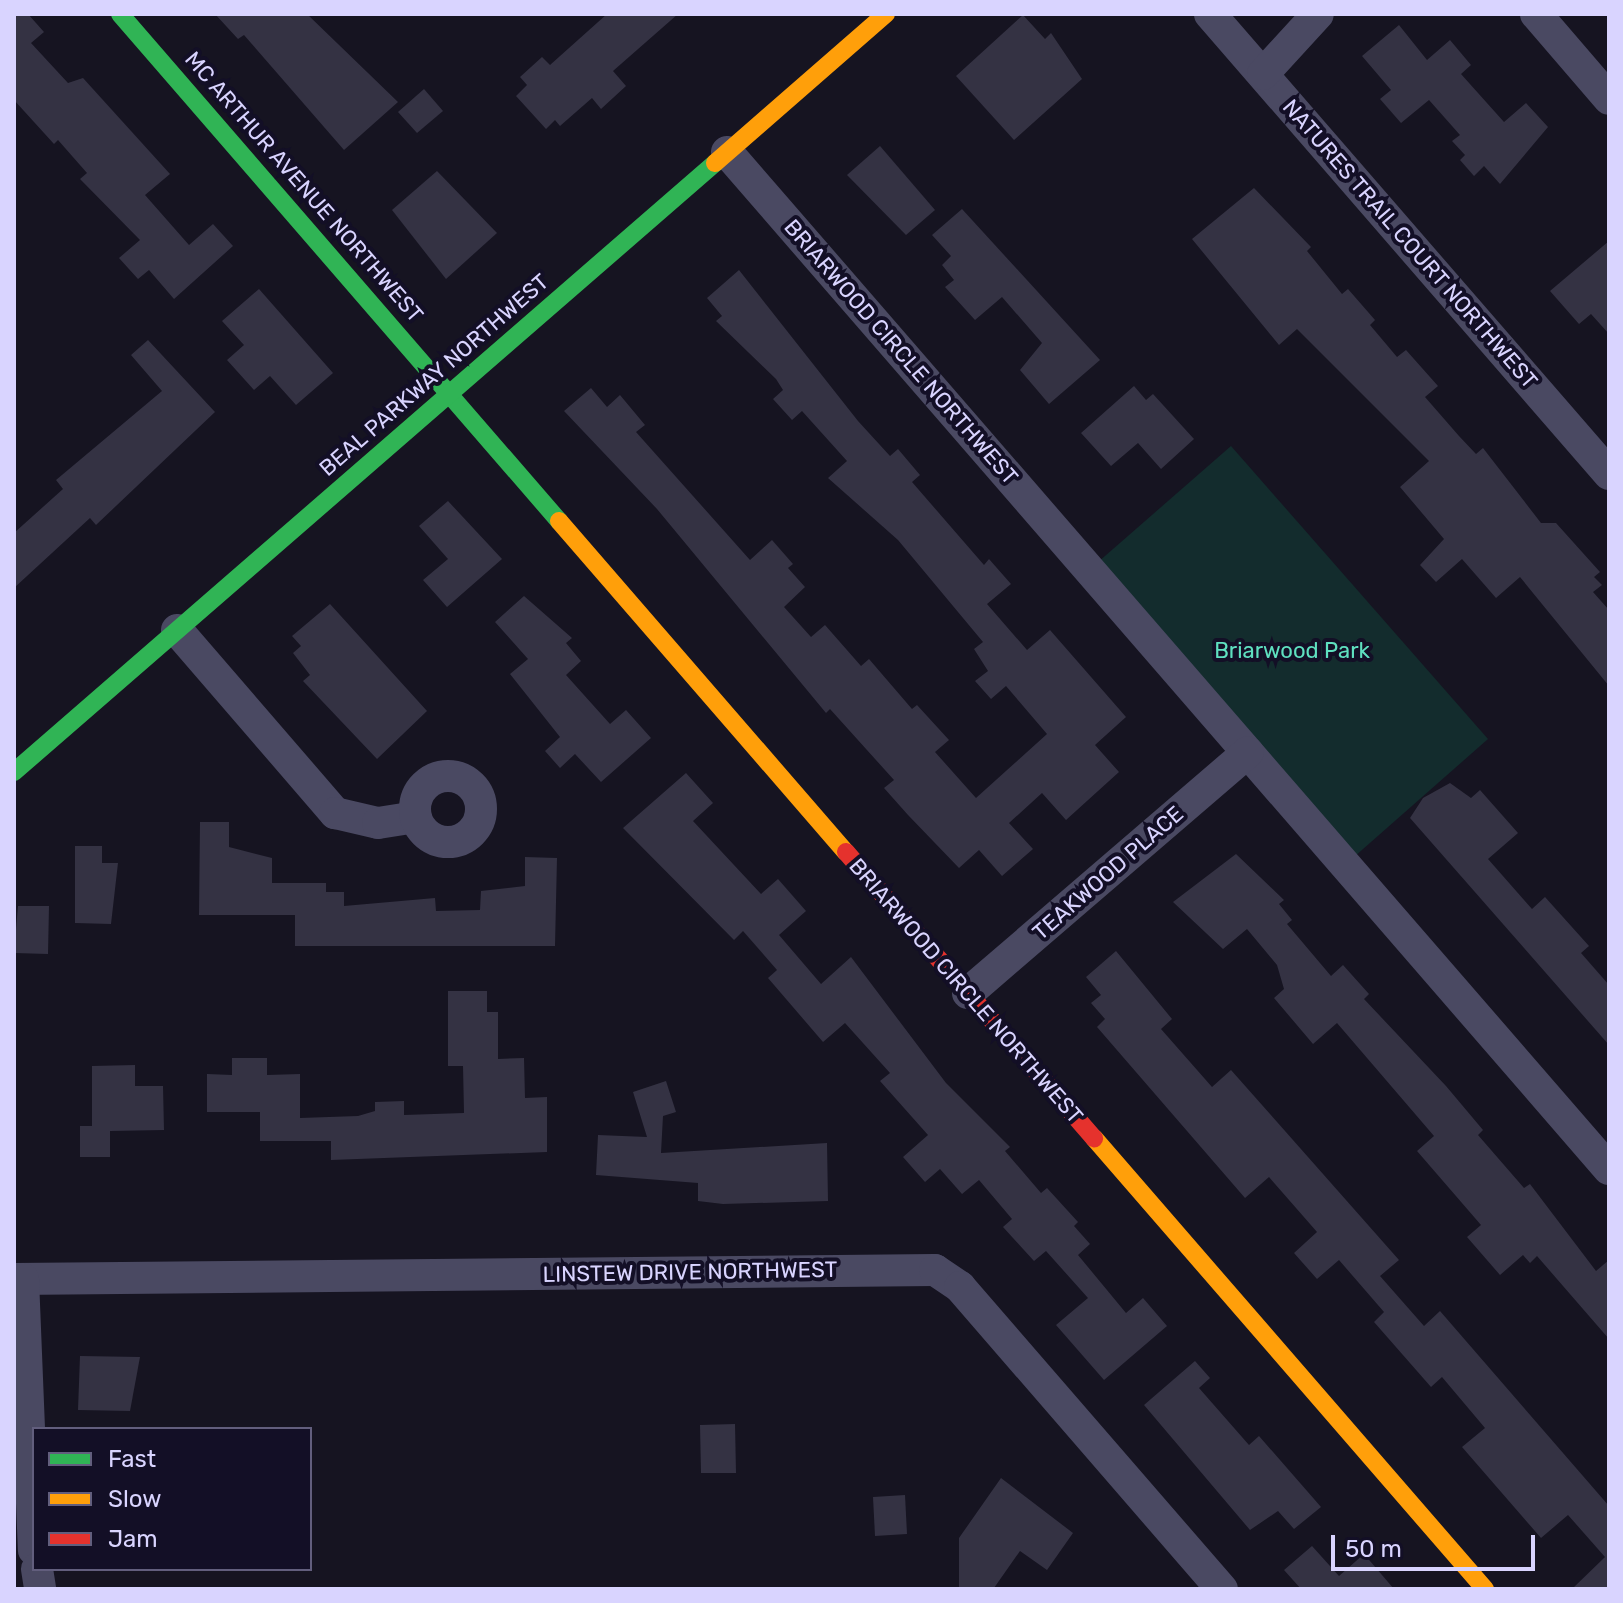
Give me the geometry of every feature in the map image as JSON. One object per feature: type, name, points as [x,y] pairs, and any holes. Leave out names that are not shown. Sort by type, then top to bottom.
[{"type":"street","name":"MC ARTHUR AVENUE NORTHWEST","points":[[120,14],[449,394]]},
{"type":"street","name":"BEAL PARKWAY NORTHWEST","points":[[14,772],[886,14]]},
{"type":"street","name":"NATURES TRAIL COURT NORTHWEST","points":[[1210,14],[1609,474]]},
{"type":"street","points":[[1263,74],[1318,14]]},
{"type":"street","points":[[1536,14],[1609,99]]},
{"type":"street","name":"BRIARWOOD CIRCLE NORTHWEST","points":[[727,152],[1609,1169]]},
{"type":"street","name":"BRIARWOOD CIRCLE NORTHWEST","points":[[449,394],[1485,1589]]},
{"type":"street","points":[[177,630],[335,813],[378,823],[415,817]]},
{"type":"street","name":"TEAKWOOD PLACE","points":[[968,993],[1248,752]]},
{"type":"street","name":"LINSTEW DRIVE NORTHWEST","points":[[19,1279],[935,1270],[960,1287],[1222,1589]]},
{"type":"street","points":[[19,1279],[32,1514]]},
{"type":"green space","name":"Briarwood Park","points":[[1231,446],[1488,739],[1354,857],[1097,563]]},
{"type":"building","points":[[14,14],[28,14],[44,32],[31,43],[68,83],[83,78],[170,174],[145,195],[189,245],[213,224],[233,246],[174,299],[149,270],[138,279],[119,258],[140,240],[80,179],[87,173],[58,140],[54,144],[14,100]]},
{"type":"building","points":[[215,14],[307,14],[398,102],[344,150],[244,35],[238,39]]},
{"type":"building","points":[[607,14],[678,14],[613,71],[626,86],[601,109],[592,98],[560,126],[555,120],[546,129],[516,96],[527,85],[520,77],[542,57],[550,65]]},
{"type":"building","points":[[1023,15],[1045,39],[1051,33],[1082,79],[1014,140],[956,76]]},
{"type":"building","points":[[1399,25],[1427,60],[1450,40],[1471,65],[1461,74],[1504,122],[1526,103],[1548,127],[1500,184],[1484,166],[1474,176],[1460,160],[1465,155],[1452,141],[1460,135],[1429,100],[1401,123],[1380,99],[1391,90],[1362,56]]},
{"type":"building","points":[[424,89],[443,111],[417,133],[398,112]]},
{"type":"building","points":[[880,146],[935,210],[906,235],[847,175]]},
{"type":"building","points":[[437,171],[497,233],[446,279],[392,210]]},
{"type":"building","points":[[1254,188],[1311,247],[1307,251],[1342,294],[1348,289],[1375,320],[1370,325],[1397,357],[1406,350],[1438,386],[1425,397],[1459,436],[1476,454],[1483,448],[1541,523],[1556,523],[1600,572],[1594,577],[1602,585],[1593,592],[1609,610],[1609,686],[1520,577],[1496,598],[1462,559],[1436,582],[1420,565],[1444,539],[1400,487],[1429,461],[1297,329],[1279,345],[1192,239]]},
{"type":"building","points":[[962,209],[1100,360],[1049,404],[1020,370],[1042,343],[1002,297],[975,320],[945,287],[954,280],[942,265],[951,256],[932,235]]},
{"type":"building","points":[[1609,241],[1609,334],[1591,314],[1579,324],[1550,291]]},
{"type":"building","points":[[739,270],[858,421],[890,456],[898,449],[920,475],[912,482],[984,565],[989,559],[1011,584],[987,604],[1027,650],[1050,630],[1126,717],[1095,745],[1119,772],[1066,820],[1042,793],[1009,823],[1033,849],[1002,876],[979,850],[959,868],[908,815],[884,788],[894,780],[830,709],[826,713],[657,509],[564,411],[591,388],[607,407],[620,395],[645,425],[636,432],[750,560],[772,540],[793,564],[788,568],[805,587],[784,607],[811,637],[825,625],[861,666],[869,659],[912,709],[917,705],[949,740],[935,752],[976,798],[1047,734],[1006,686],[991,699],[975,681],[988,671],[974,649],[983,642],[898,540],[828,478],[847,461],[802,411],[792,420],[773,399],[783,390],[776,379],[716,321],[722,316],[707,298]]},
{"type":"building","points":[[259,289],[333,373],[296,405],[270,376],[254,390],[227,360],[244,345],[222,321]]},
{"type":"building","points":[[148,340],[215,412],[96,525],[90,518],[14,588],[14,533],[63,489],[56,480],[162,391],[131,355]]},
{"type":"building","points":[[1134,386],[1146,400],[1153,394],[1194,439],[1161,469],[1138,443],[1111,466],[1081,433]]},
{"type":"building","points":[[448,501],[502,559],[447,607],[423,580],[448,559],[419,526]]},
{"type":"building","points":[[524,596],[572,638],[566,643],[581,661],[566,675],[610,724],[626,710],[651,738],[601,782],[575,754],[560,768],[545,751],[560,737],[510,674],[528,659],[495,622]]},
{"type":"building","points":[[330,604],[427,711],[377,759],[303,681],[310,675],[293,653],[301,646],[292,636]]},
{"type":"building","points":[[686,773],[713,803],[693,821],[761,894],[778,879],[806,911],[779,935],[821,984],[851,957],[946,1083],[1010,1147],[1005,1151],[1041,1193],[1047,1188],[1078,1222],[1074,1226],[1090,1244],[1078,1255],[1126,1313],[1143,1298],[1167,1326],[1104,1380],[1056,1325],[1088,1298],[1046,1251],[1034,1261],[1003,1227],[1012,1219],[979,1180],[962,1194],[940,1169],[925,1182],[903,1157],[928,1135],[880,1081],[890,1073],[845,1023],[823,1042],[768,978],[777,970],[743,931],[734,940],[623,828]]},
{"type":"building","points":[[1450,783],[1471,798],[1480,790],[1518,833],[1488,859],[1532,909],[1545,897],[1589,946],[1581,953],[1609,985],[1609,1045],[1410,818],[1423,798]]},
{"type":"building","points":[[200,822],[229,822],[229,847],[272,858],[272,883],[326,883],[326,892],[344,892],[344,906],[435,898],[436,911],[480,910],[481,891],[525,886],[525,857],[557,858],[555,946],[295,946],[295,915],[199,915]]},
{"type":"building","points":[[75,846],[102,846],[102,863],[118,863],[111,924],[75,923]]},
{"type":"building","points":[[1236,854],[1284,900],[1279,904],[1292,920],[1287,924],[1331,976],[1343,965],[1369,994],[1364,999],[1446,1086],[1483,1130],[1478,1135],[1524,1188],[1530,1184],[1596,1271],[1609,1260],[1609,1339],[1537,1256],[1530,1263],[1523,1255],[1500,1275],[1467,1237],[1481,1225],[1417,1151],[1434,1136],[1337,1023],[1313,1044],[1274,998],[1284,989],[1277,965],[1247,929],[1223,949],[1173,902]]},
{"type":"building","points":[[18,906],[49,906],[48,954],[14,953]]},
{"type":"building","points":[[1116,951],[1172,1019],[1161,1029],[1212,1087],[1231,1070],[1399,1260],[1380,1276],[1424,1326],[1440,1311],[1609,1506],[1609,1589],[1572,1589],[1605,1557],[1568,1515],[1541,1538],[1462,1447],[1485,1428],[1442,1377],[1431,1387],[1374,1322],[1384,1312],[1339,1260],[1317,1279],[1294,1253],[1317,1232],[1269,1177],[1245,1198],[1097,1027],[1105,1019],[1091,1003],[1101,995],[1086,977]]},
{"type":"building","points":[[448,991],[487,991],[487,1012],[498,1012],[498,1059],[524,1058],[525,1098],[547,1097],[547,1152],[331,1160],[331,1141],[260,1141],[260,1112],[207,1112],[207,1074],[232,1075],[232,1058],[267,1058],[267,1075],[300,1074],[300,1118],[358,1116],[375,1111],[375,1102],[404,1101],[404,1115],[464,1113],[463,1066],[448,1066]]},
{"type":"building","points":[[135,1065],[135,1086],[163,1086],[164,1130],[110,1131],[110,1157],[80,1157],[80,1126],[92,1126],[92,1066]]},
{"type":"building","points":[[666,1081],[676,1112],[663,1116],[661,1153],[827,1143],[828,1201],[723,1204],[698,1201],[698,1183],[596,1175],[598,1135],[647,1137],[633,1092]]},
{"type":"building","points":[[80,1356],[140,1357],[130,1411],[78,1410]]},
{"type":"building","points":[[1195,1361],[1210,1378],[1199,1388],[1249,1445],[1259,1436],[1321,1507],[1294,1529],[1278,1511],[1250,1530],[1144,1405]]},
{"type":"building","points":[[735,1424],[736,1473],[701,1473],[700,1425]]},
{"type":"building","points":[[1001,1478],[1073,1533],[1047,1570],[1020,1551],[994,1588],[959,1589],[959,1538]]},
{"type":"building","points":[[905,1495],[907,1534],[875,1536],[873,1497]]},
{"type":"building","points":[[1312,1546],[1339,1576],[1364,1554],[1394,1589],[1301,1589],[1284,1570]]},
{"type":"traffic: fast","points":[[120,14],[559,521]]},
{"type":"traffic: fast","points":[[14,772],[715,163]]},
{"type":"traffic: slow","points":[[715,163],[886,14]]},
{"type":"traffic: slow","points":[[559,521],[846,852]]},
{"type":"traffic: slow","points":[[1094,1138],[1485,1589]]},
{"type":"traffic: jam","points":[[846,852],[1094,1138]]}]
